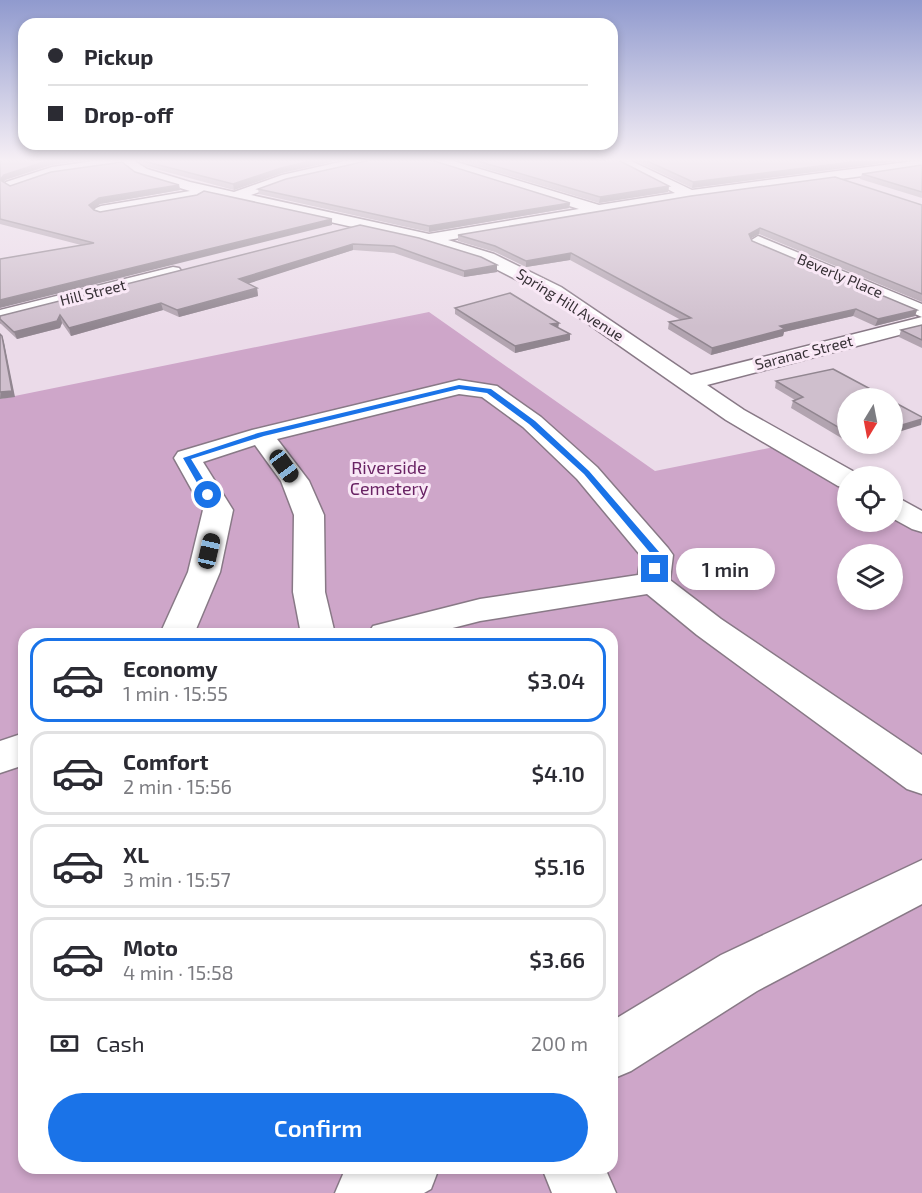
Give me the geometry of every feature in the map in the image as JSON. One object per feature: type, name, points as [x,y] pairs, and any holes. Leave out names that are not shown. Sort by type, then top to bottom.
[{"type":"street","name":"Spring Hill Avenue","points":[[318,216],[424,238],[488,258],[554,291],[735,415],[837,474]]},
{"type":"street","points":[[424,238],[564,216]]},
{"type":"street","points":[[327,233],[361,225]]},
{"type":"street","name":"Beverly Place","points":[[758,241],[922,311]]},
{"type":"street","name":"Hill Street","points":[[0,316],[192,268]]},
{"type":"street","name":"Saranac Street","points":[[686,383],[922,323]]},
{"type":"street","points":[[180,628],[204,572],[218,510],[187,458],[261,435],[459,387],[489,391],[532,422],[571,458],[657,555],[653,583]]},
{"type":"street","points":[[261,435],[296,481],[309,515],[309,592],[317,628]]},
{"type":"street","points":[[903,512],[922,523]]},
{"type":"street","points":[[409,628],[480,610],[653,583],[709,627],[922,777]]},
{"type":"street","points":[[0,757],[18,751]]},
{"type":"street","points":[[618,1048],[739,973],[922,881]]},
{"type":"street","points":[[365,1193],[399,1174]]},
{"type":"street","points":[[575,1174],[586,1193]]},
{"type":"green space","name":"Riverside Cemetery","points":[[429,312],[655,471],[774,447],[837,483],[837,532],[903,532],[903,521],[922,532],[922,1193],[0,1193],[0,399]]},
{"type":"building","points":[[0,216],[317,216],[332,219],[0,300],[0,259],[94,243],[0,219]]},
{"type":"building","points":[[381,216],[492,216],[429,226]]},
{"type":"building","points":[[573,216],[922,216],[922,294],[760,228],[749,234],[752,241],[917,310],[878,319],[856,309],[780,326],[785,329],[712,348],[669,322],[691,318],[571,253],[526,261],[495,246],[458,235]]},
{"type":"building","points":[[360,225],[419,238],[481,257],[497,265],[464,271],[394,246],[353,244],[239,279],[257,288],[177,310],[161,303],[69,328],[60,315],[57,321],[14,332],[0,319],[0,316]]},
{"type":"building","points":[[510,293],[559,323],[551,324],[570,334],[515,346],[455,308]]},
{"type":"building","points":[[922,325],[922,340],[901,330]]},
{"type":"building","points":[[0,334],[2,336],[12,391],[0,392]]},
{"type":"building","points":[[833,369],[868,388],[837,388],[837,427],[793,401],[803,397],[776,381]]},
{"type":"building","points":[[903,407],[922,417],[922,419],[903,425]]},
{"type":"route","points":[[208,495],[187,458],[261,435],[459,387],[489,391],[532,422],[586,472],[657,555],[655,569]]}]
